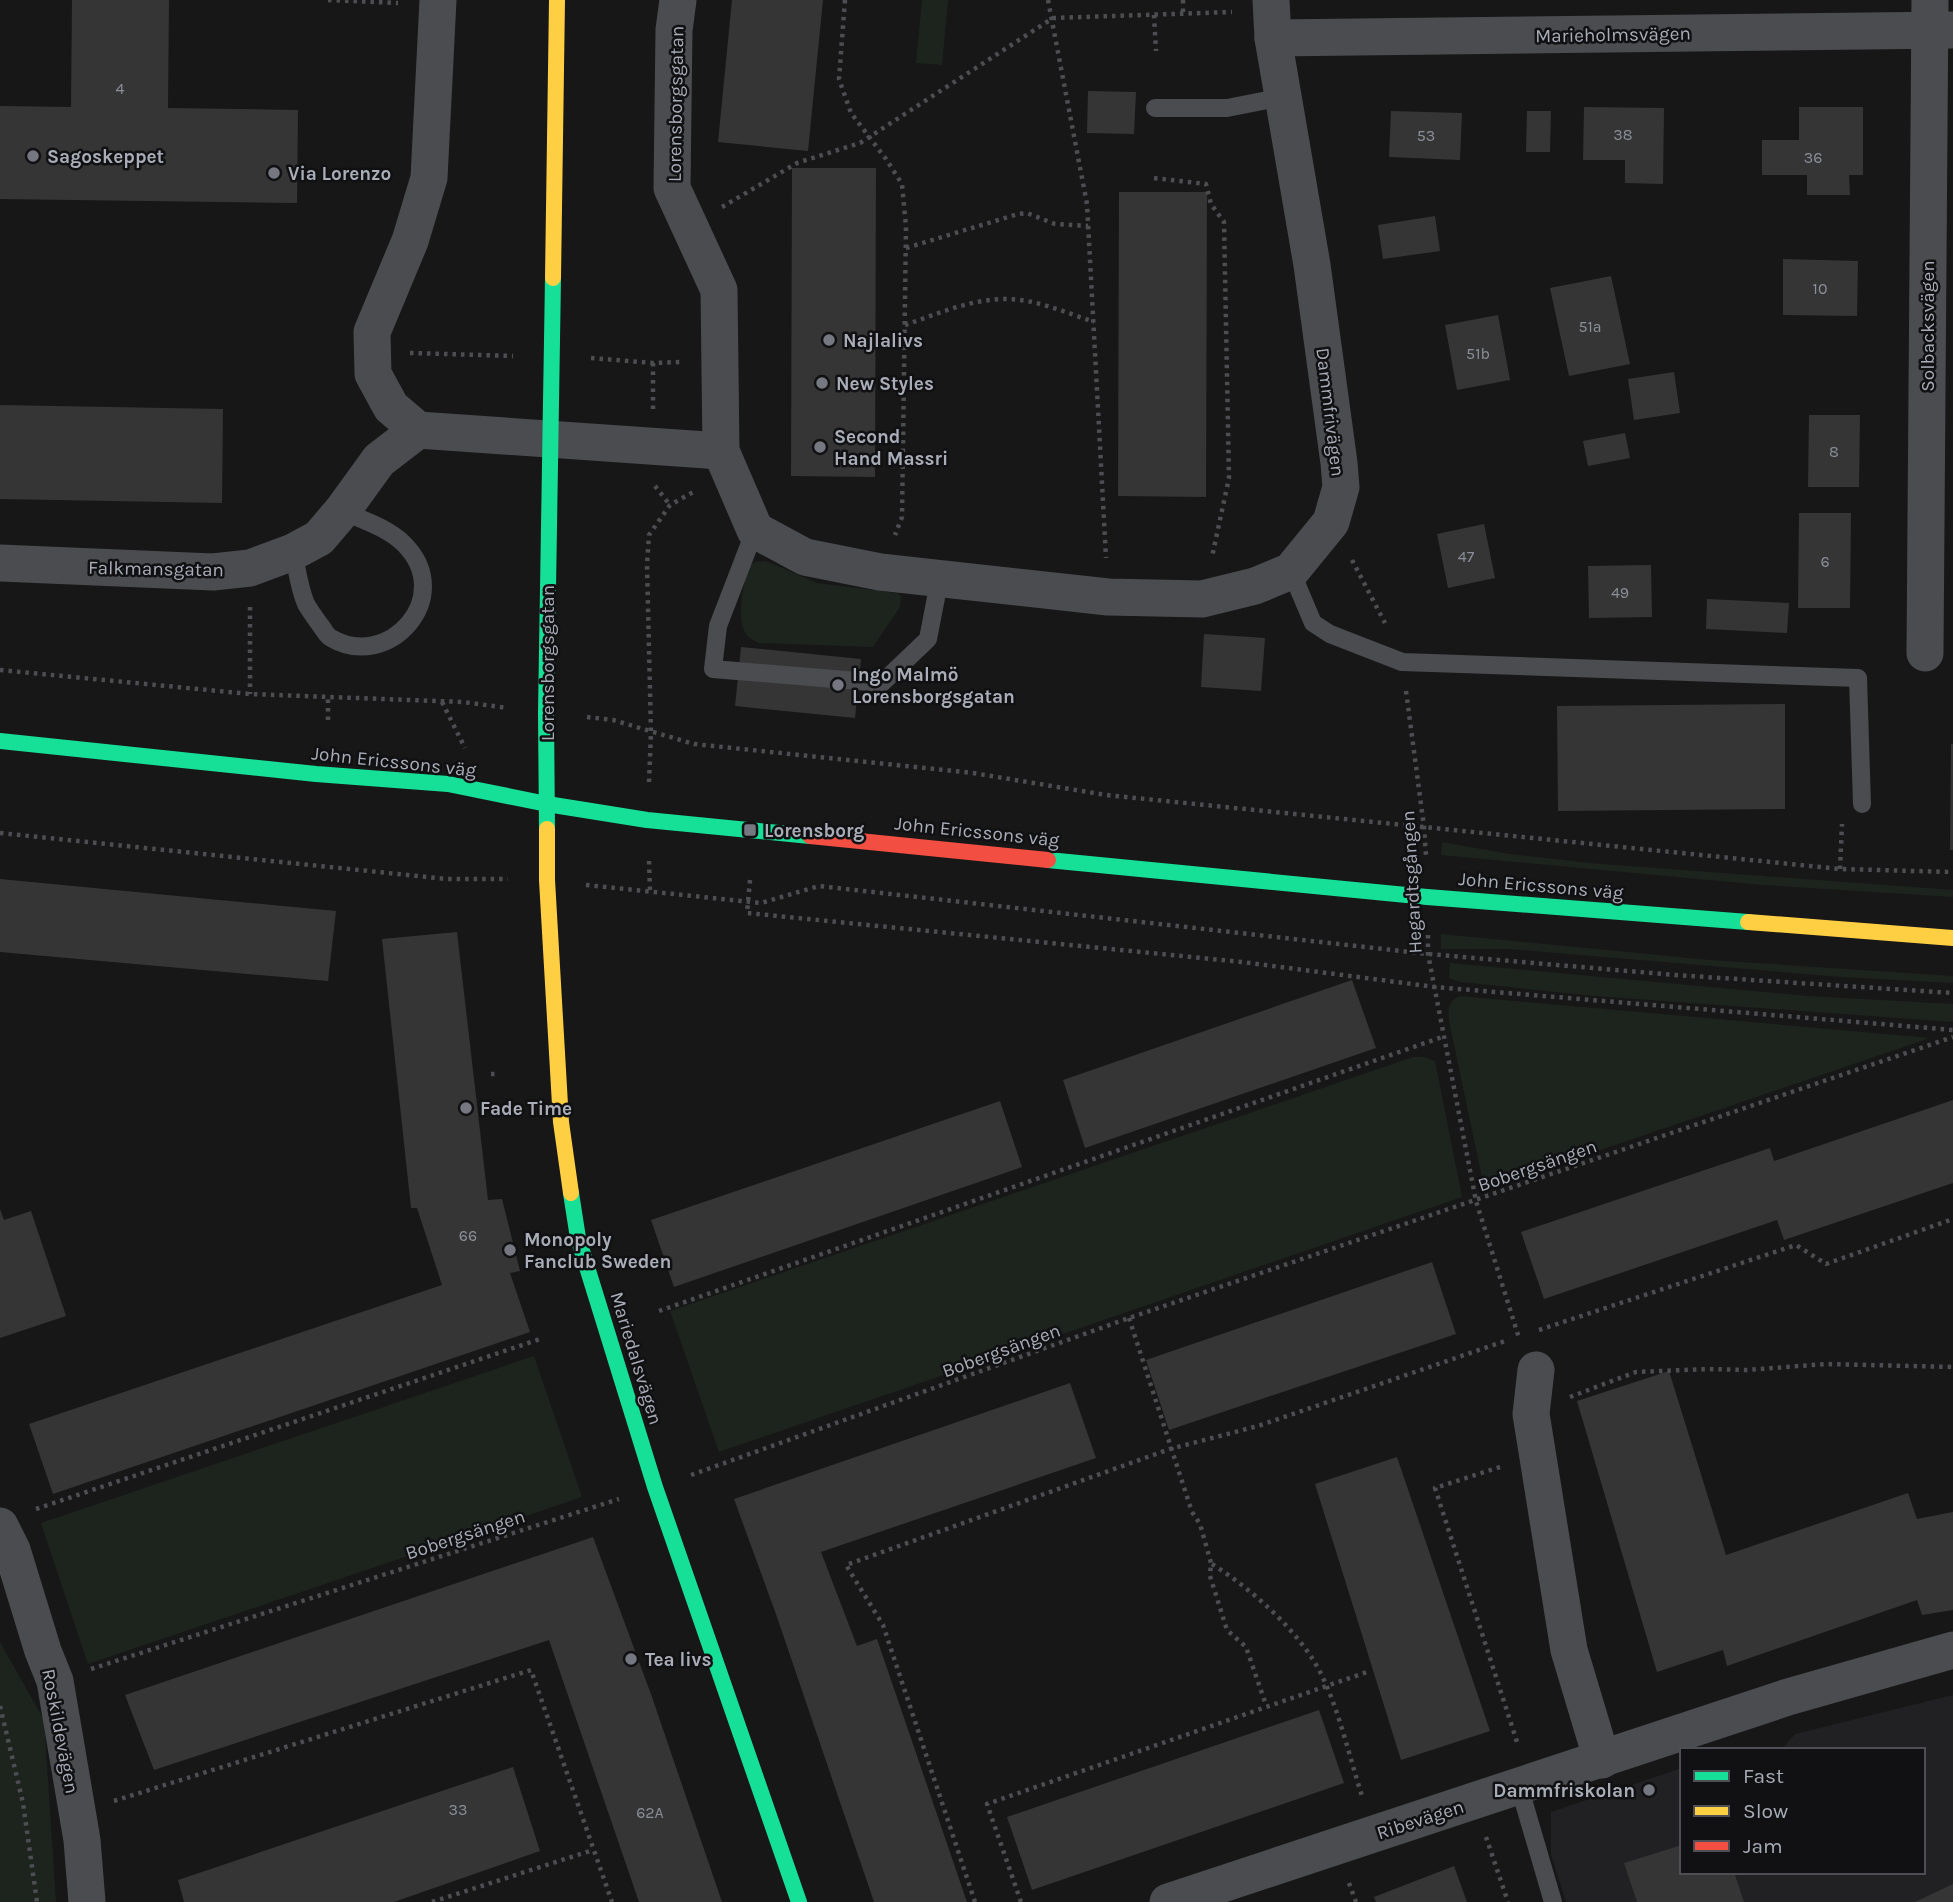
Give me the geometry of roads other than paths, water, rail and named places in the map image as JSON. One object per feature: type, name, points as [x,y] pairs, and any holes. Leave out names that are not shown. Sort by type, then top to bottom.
[{"type":"main road","name":"Lorensborgsgatan","points":[[547,804],[546,713],[557,0]]},
{"type":"main road","name":"John Ericssons väg","points":[[0,741],[316,774],[449,784],[547,804],[660,821],[1427,897],[1953,938]]},
{"type":"main road","name":"Mariedalsvägen","points":[[547,804],[547,880],[557,1078],[578,1238],[655,1487],[799,1902]]},
{"type":"street","name":"Lorensborgsgatan","points":[[678,0],[674,30],[672,188],[719,290],[726,462],[755,530]]},
{"type":"street","points":[[438,3],[429,178],[410,242],[372,332],[373,374],[391,407],[418,430],[551,438],[726,462]]},
{"type":"street","name":"Marieholmsvägen","points":[[1272,16],[1938,20]]},
{"type":"street","name":"Dammfrivägen","points":[[755,530],[805,557],[880,572],[1108,597],[1202,599],[1255,586],[1292,571],[1331,522],[1341,487],[1312,265],[1272,16]]},
{"type":"street","name":"Solbacksvägen","points":[[1925,653],[1941,179],[1938,20]]},
{"type":"street","name":"Falkmansgatan","points":[[0,563],[213,572],[250,568],[293,552],[319,538],[379,460],[418,430]]},
{"type":"street","points":[[1535,1382],[1531,1414],[1569,1650],[1602,1760]]},
{"type":"street","name":"Roskildevägen","points":[[13,1519],[12,1549],[43,1651],[55,1681],[77,1812],[87,1902]]},
{"type":"street","name":"Ribevägen","points":[[1168,1902],[1788,1697],[1953,1650]]},
{"type":"lane","points":[[1155,108],[1227,108],[1283,97]]},
{"type":"lane","points":[[293,552],[306,604],[330,638],[359,647],[389,641],[397,635],[412,622],[424,594],[420,568],[404,544],[379,527],[342,511]]},
{"type":"lane","points":[[755,530],[718,626],[713,669],[882,683],[928,639],[940,577]]},
{"type":"lane","points":[[1292,571],[1313,623],[1330,634],[1402,662],[1858,678],[1861,804]]},
{"type":"lane","points":[[1524,1784],[1553,1902]]},
{"type":"place","name":"Sagoskeppet","points":[[33,156]]},
{"type":"place","name":"Via Lorenzo","points":[[274,173]]},
{"type":"place","name":"Najlalivs","points":[[829,340]]},
{"type":"place","name":"New Styles","points":[[822,383]]},
{"type":"place","name":"Second Hand Massri","points":[[820,447]]},
{"type":"place","name":"Ingo Malmö Lorensborgsgatan","points":[[838,685]]},
{"type":"place","name":"Lorensborg","points":[[750,830]]},
{"type":"place","name":"Fade Time","points":[[466,1108]]},
{"type":"place","name":"Monopoly Fanclub Sweden","points":[[510,1250]]},
{"type":"place","name":"Tea livs","points":[[631,1659]]},
{"type":"place","name":"Dammfriskolan","points":[[1649,1790]]}]
